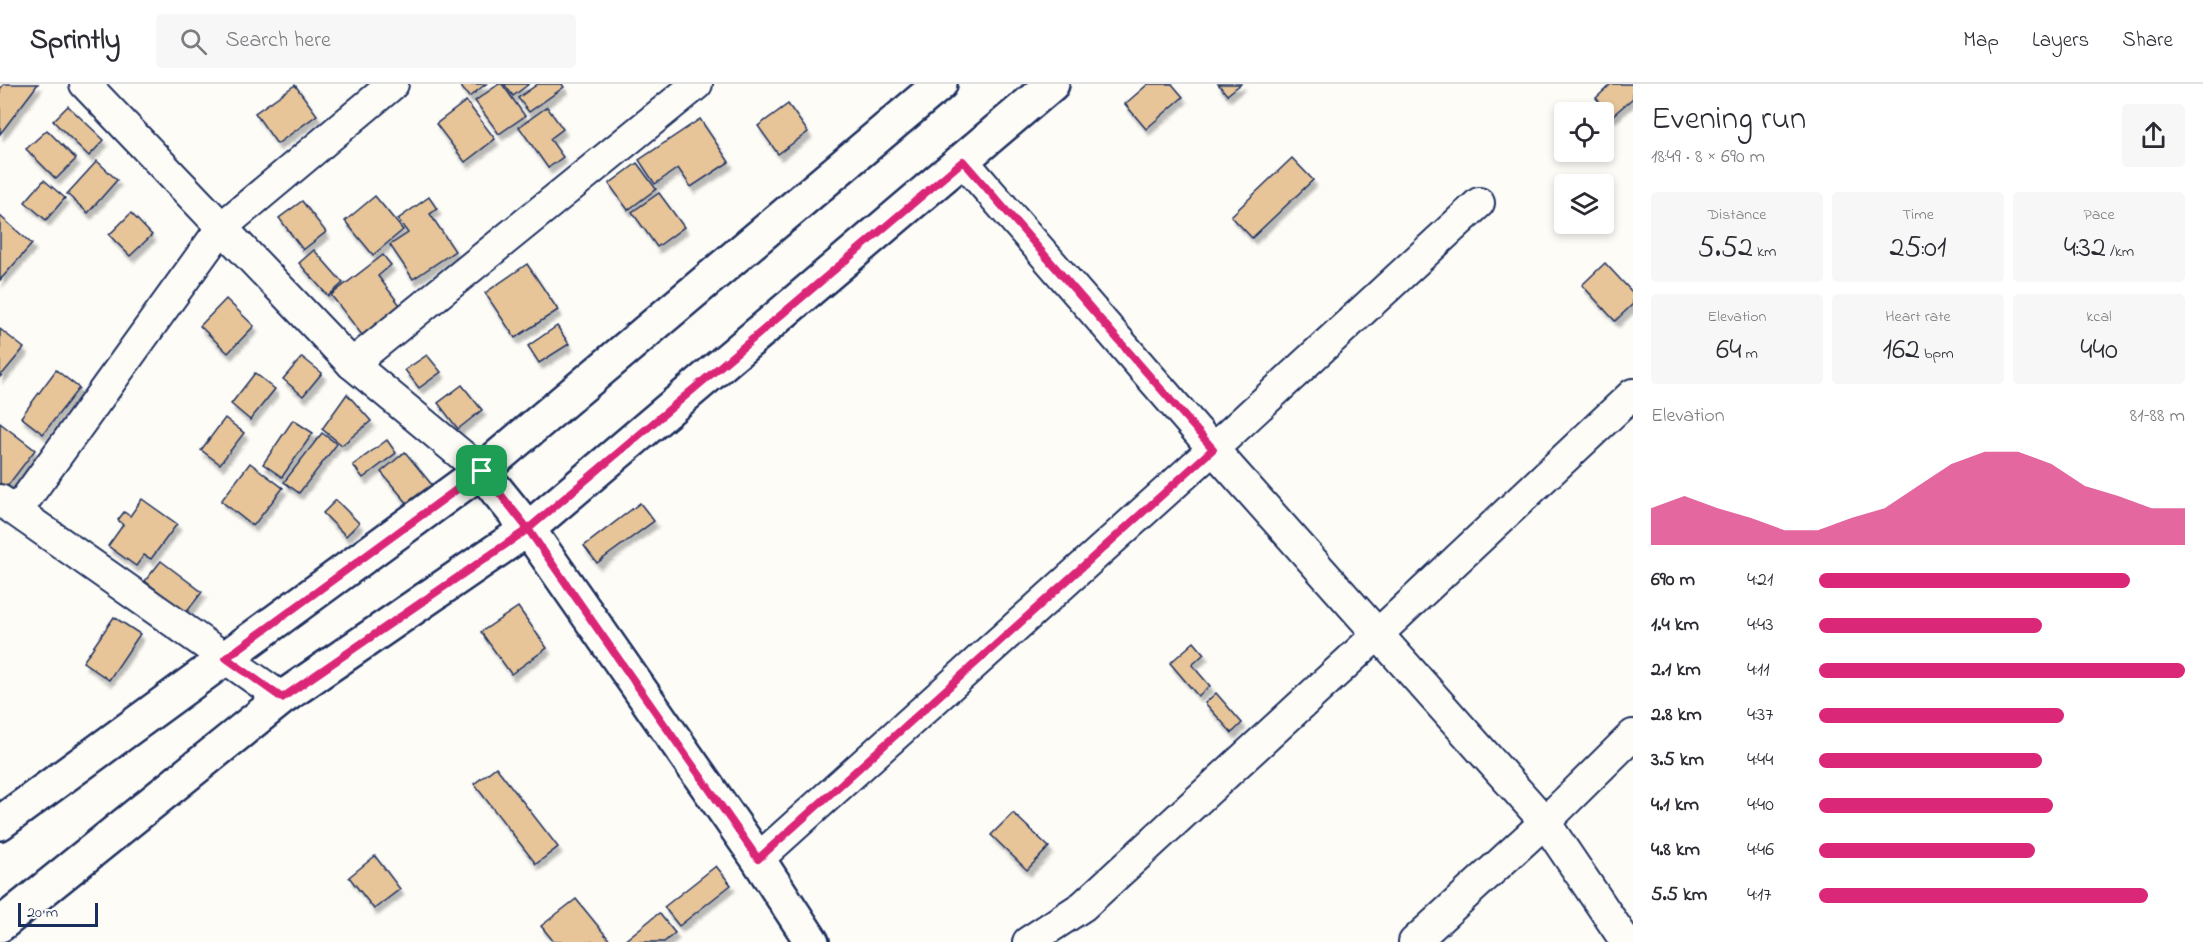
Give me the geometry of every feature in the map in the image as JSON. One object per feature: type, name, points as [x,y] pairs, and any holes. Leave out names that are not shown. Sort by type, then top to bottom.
[{"type":"main road","points":[[0,823],[482,471],[940,84]]},
{"type":"main road","points":[[0,925],[282,698],[528,529],[1052,84]]},
{"type":"main road","points":[[482,471],[528,529],[758,859],[812,942]]},
{"type":"street","points":[[282,698],[8,506],[222,227],[393,84]]},
{"type":"street","points":[[352,364],[697,84]]},
{"type":"street","points":[[88,85],[352,364],[482,471]]},
{"type":"street","points":[[963,161],[1213,449],[1545,822],[1626,942]]},
{"type":"street","points":[[758,859],[1213,449],[1479,203]]},
{"type":"street","points":[[1028,942],[1083,906],[1378,634],[1633,394]]},
{"type":"street","points":[[1414,942],[1545,822],[1633,735]]},
{"type":"building","points":[[4,84],[38,84],[0,134],[0,89]]},
{"type":"building","points":[[459,84],[486,84],[469,97]]},
{"type":"building","points":[[502,84],[525,116],[499,134],[475,101]]},
{"type":"building","points":[[504,84],[529,84],[513,96]]},
{"type":"building","points":[[538,84],[562,84],[564,87],[529,112],[518,98]]},
{"type":"building","points":[[1148,84],[1172,84],[1183,97],[1146,129],[1125,104]]},
{"type":"building","points":[[1218,84],[1241,84],[1227,95]]},
{"type":"building","points":[[1611,84],[1633,84],[1633,98],[1614,114],[1614,102],[1600,102],[1596,98]]},
{"type":"building","points":[[295,85],[317,115],[277,144],[255,113]]},
{"type":"building","points":[[466,101],[495,139],[465,162],[436,124]]},
{"type":"building","points":[[788,104],[808,132],[778,154],[758,126]]},
{"type":"building","points":[[68,106],[104,140],[89,156],[53,121]]},
{"type":"building","points":[[547,107],[563,129],[550,139],[563,157],[548,168],[519,127]]},
{"type":"building","points":[[700,119],[729,162],[691,187],[678,168],[655,184],[639,160]]},
{"type":"building","points":[[47,130],[76,159],[56,179],[26,149]]},
{"type":"building","points":[[1292,158],[1313,180],[1252,238],[1231,216]]},
{"type":"building","points":[[97,161],[117,180],[88,213],[67,194]]},
{"type":"building","points":[[637,163],[656,189],[628,210],[609,184]]},
{"type":"building","points":[[44,180],[65,198],[46,220],[25,202]]},
{"type":"building","points":[[659,193],[684,227],[657,247],[632,212]]},
{"type":"building","points":[[375,196],[403,230],[373,255],[345,221]]},
{"type":"building","points":[[429,197],[437,209],[430,214],[455,251],[413,279],[390,245],[408,233],[398,219]]},
{"type":"building","points":[[302,201],[326,232],[303,250],[279,218]]},
{"type":"building","points":[[131,213],[152,235],[130,256],[109,235]]},
{"type":"building","points":[[0,216],[32,244],[0,280]]},
{"type":"building","points":[[314,250],[343,283],[328,296],[299,263]]},
{"type":"building","points":[[383,255],[391,265],[378,276],[400,305],[362,335],[331,295]]},
{"type":"building","points":[[1605,263],[1633,293],[1633,304],[1615,321],[1582,285]]},
{"type":"building","points":[[527,264],[558,310],[515,338],[485,293]]},
{"type":"building","points":[[226,299],[254,326],[228,353],[200,326]]},
{"type":"building","points":[[557,326],[569,344],[539,363],[528,346]]},
{"type":"building","points":[[0,329],[24,348],[0,377]]},
{"type":"building","points":[[427,355],[441,372],[419,388],[405,370]]},
{"type":"building","points":[[302,357],[322,373],[303,396],[283,379]]},
{"type":"building","points":[[56,370],[79,388],[43,434],[21,417]]},
{"type":"building","points":[[255,373],[275,389],[250,420],[231,404]]},
{"type":"building","points":[[462,385],[482,410],[458,429],[438,403]]},
{"type":"building","points":[[347,394],[371,421],[342,445],[322,429]]},
{"type":"building","points":[[225,418],[244,433],[220,464],[201,450]]},
{"type":"building","points":[[293,420],[313,433],[282,477],[263,464]]},
{"type":"building","points":[[0,423],[35,450],[6,488],[0,483]]},
{"type":"building","points":[[322,433],[337,444],[299,493],[284,482]]},
{"type":"building","points":[[387,440],[396,453],[363,478],[353,465]]},
{"type":"building","points":[[405,452],[432,485],[409,505],[381,472]]},
{"type":"building","points":[[250,463],[283,488],[253,526],[221,501]]},
{"type":"building","points":[[142,499],[177,524],[151,559],[144,555],[136,566],[108,546],[123,525],[118,520],[124,512],[130,516]]},
{"type":"building","points":[[336,500],[359,523],[346,536],[323,513]]},
{"type":"building","points":[[640,503],[654,521],[597,563],[584,546]]},
{"type":"building","points":[[161,561],[202,592],[186,613],[145,581]]},
{"type":"building","points":[[518,607],[547,648],[511,674],[481,632]]},
{"type":"building","points":[[114,617],[140,634],[109,680],[83,662]]},
{"type":"building","points":[[1194,642],[1204,654],[1192,665],[1210,686],[1198,696],[1170,663]]},
{"type":"building","points":[[1216,693],[1242,723],[1232,733],[1205,703]]},
{"type":"building","points":[[496,767],[558,847],[536,864],[474,784]]},
{"type":"building","points":[[1013,813],[1049,847],[1027,870],[991,835]]},
{"type":"building","points":[[375,856],[400,889],[374,909],[349,877]]},
{"type":"building","points":[[716,866],[731,885],[679,926],[664,907]]},
{"type":"building","points":[[576,899],[611,942],[554,942],[541,926]]},
{"type":"building","points":[[659,913],[675,933],[664,942],[623,942]]},
{"type":"route","points":[[482,471],[226,658],[282,698],[528,529],[963,161],[1213,449],[758,859],[528,529],[482,471]]}]
